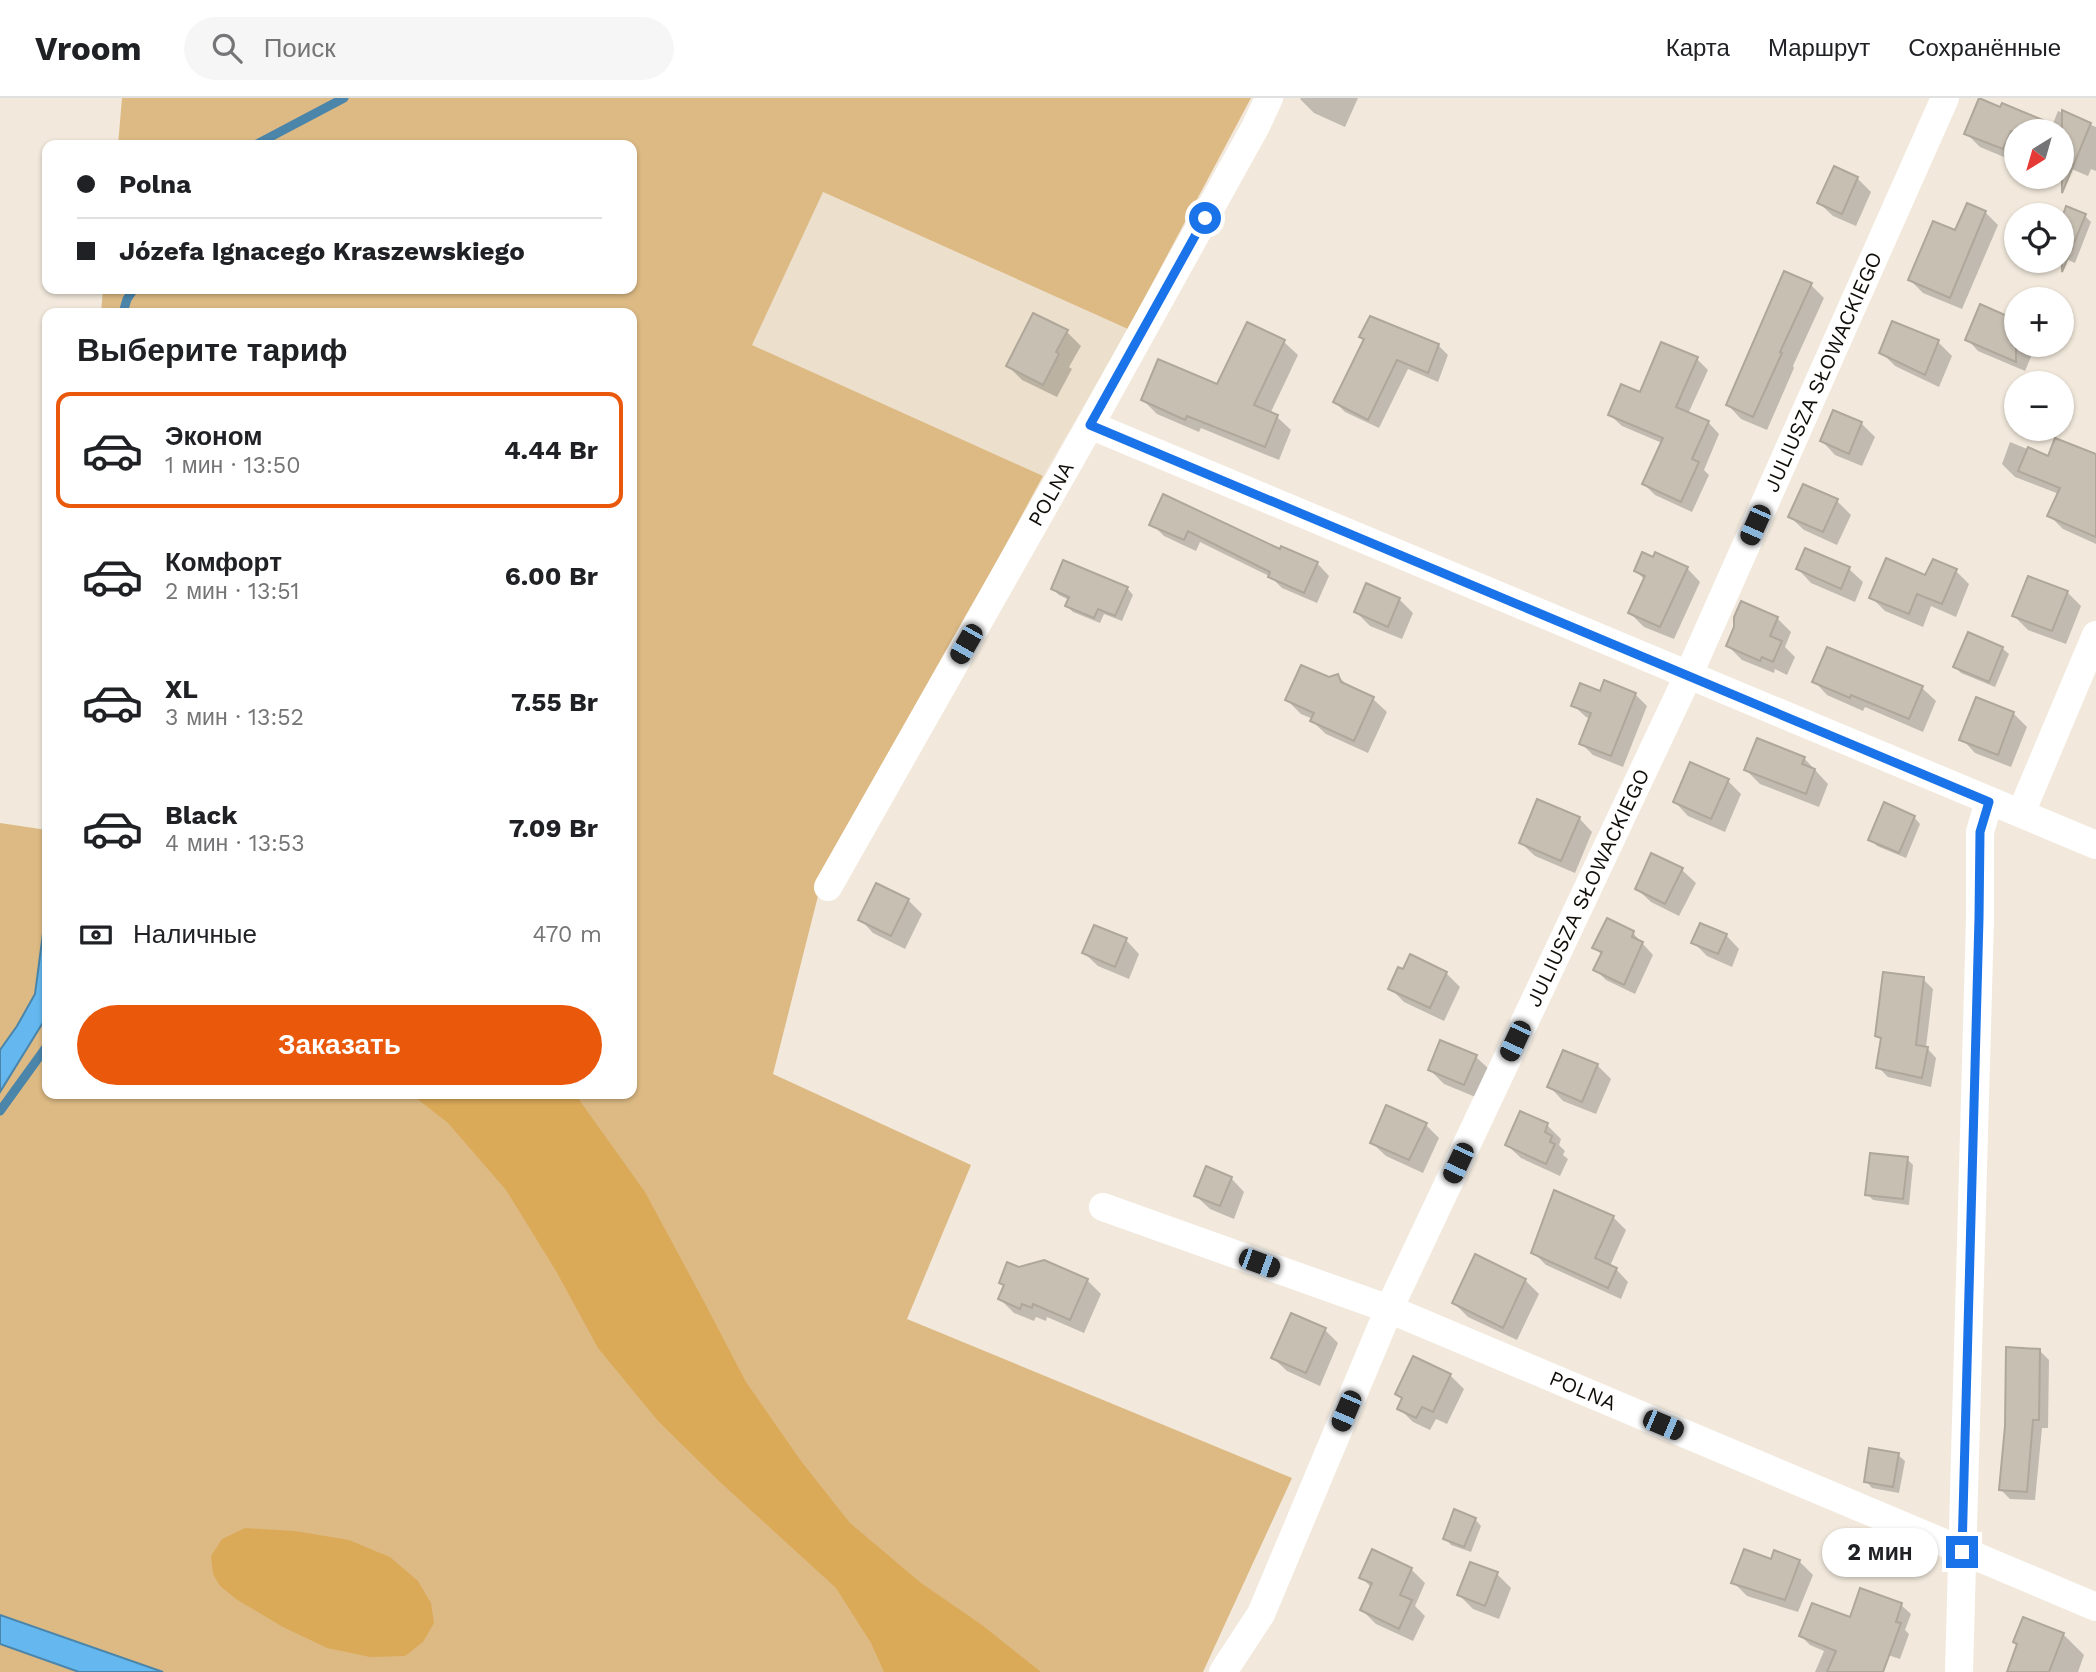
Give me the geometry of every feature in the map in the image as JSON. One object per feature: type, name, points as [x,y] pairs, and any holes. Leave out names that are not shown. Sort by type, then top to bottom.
[{"type":"street","name":"POLNA","points":[[828,887],[1090,425],[1269,98]]},
{"type":"street","name":"JULIUSZA SŁOWACKIEGO","points":[[1223,1672],[1261,1614],[1389,1309],[1688,676],[1945,98]]},
{"type":"street","points":[[1090,425],[2096,845]]},
{"type":"street","points":[[2021,813],[2096,635]]},
{"type":"street","points":[[1959,1672],[1980,832],[1989,802]]},
{"type":"street","name":"POLNA","points":[[1103,1207],[1389,1309],[2096,1608]]},
{"type":"shaded area","points":[[122,98],[1251,98],[1128,329],[823,192],[752,345],[1043,476],[820,888],[773,1074],[971,1165],[907,1319],[1292,1478],[1203,1672],[0,1672],[0,823],[42,829],[42,1099],[637,1099],[637,308],[101,308],[103,294],[637,294],[637,140],[118,140]]},
{"type":"shaded area","points":[[822,192],[1128,329],[1043,476],[751,346]]},
{"type":"shaded area","points":[[417,1099],[579,1099],[645,1192],[746,1382],[801,1461],[850,1523],[921,1583],[982,1625],[1041,1672],[884,1672],[871,1643],[836,1588],[658,1421],[598,1348],[556,1271],[506,1190],[448,1123]]},
{"type":"shaded area","points":[[245,1528],[295,1531],[349,1540],[390,1557],[418,1581],[431,1603],[434,1623],[423,1642],[405,1656],[370,1657],[327,1648],[283,1627],[236,1599],[220,1586],[213,1574],[211,1556],[222,1539]]},
{"type":"water","points":[[42,941],[42,1024],[0,1092],[0,1050],[35,994]]},
{"type":"water","points":[[0,1615],[163,1672],[79,1672],[0,1644]]},
{"type":"building","points":[[1979,98],[2000,107],[2002,103],[2040,119],[2004,119],[2003,149],[1964,134]]},
{"type":"building","points":[[2062,110],[2091,123],[2074,164],[2074,119],[2062,119]]},
{"type":"building","points":[[1834,166],[1858,177],[1842,214],[1817,203]]},
{"type":"building","points":[[1967,203],[1986,211],[1950,298],[1908,280],[1933,221],[1955,230]]},
{"type":"building","points":[[2074,209],[2086,214],[2074,243]]},
{"type":"building","points":[[1784,271],[1812,283],[1753,417],[1726,405]]},
{"type":"building","points":[[1980,304],[2004,315],[2004,357],[1965,340]]},
{"type":"building","points":[[1033,313],[1068,330],[1043,385],[1006,366]]},
{"type":"building","points":[[1370,316],[1439,344],[1428,373],[1397,360],[1368,420],[1333,402],[1364,339],[1359,337]]},
{"type":"building","points":[[1892,321],[1939,340],[1925,375],[1879,353]]},
{"type":"building","points":[[1247,322],[1285,340],[1254,405],[1278,415],[1265,447],[1187,416],[1185,420],[1141,400],[1158,359],[1217,384]]},
{"type":"building","points":[[1661,342],[1698,357],[1676,407],[1709,421],[1692,459],[1699,462],[1681,502],[1642,484],[1663,438],[1608,415],[1621,384],[1640,392]]},
{"type":"building","points":[[1833,410],[1862,422],[1849,454],[1820,441]]},
{"type":"building","points":[[2054,441],[2063,441],[2096,454],[2096,537],[2047,516],[2060,488],[2018,471],[2028,447],[2048,456]]},
{"type":"building","points":[[1803,484],[1838,499],[1823,532],[1788,517]]},
{"type":"building","points":[[1163,494],[1280,549],[1281,546],[1318,562],[1304,593],[1268,577],[1270,572],[1188,531],[1184,540],[1149,525]]},
{"type":"building","points":[[1805,548],[1850,567],[1841,589],[1796,569]]},
{"type":"building","points":[[1642,552],[1653,557],[1655,552],[1688,567],[1660,627],[1628,613],[1645,576],[1634,571]]},
{"type":"building","points":[[1886,558],[1925,575],[1933,559],[1957,569],[1942,604],[1917,594],[1909,614],[1869,598]]},
{"type":"building","points":[[1063,560],[1128,587],[1115,616],[1098,609],[1094,618],[1065,606],[1069,597],[1051,589]]},
{"type":"building","points":[[2028,576],[2068,591],[2052,631],[2012,616]]},
{"type":"building","points":[[1366,583],[1400,598],[1388,627],[1354,612]]},
{"type":"building","points":[[1741,601],[1778,617],[1770,636],[1782,641],[1773,662],[1762,657],[1760,661],[1726,646]]},
{"type":"building","points":[[1968,632],[2003,647],[1989,682],[1953,667]]},
{"type":"building","points":[[1827,647],[1923,686],[1909,719],[1812,682]]},
{"type":"building","points":[[1301,665],[1329,677],[1338,674],[1341,682],[1374,697],[1354,741],[1310,721],[1314,713],[1285,700]]},
{"type":"building","points":[[1604,680],[1636,693],[1611,756],[1579,744],[1591,713],[1571,706],[1580,683],[1600,691]]},
{"type":"building","points":[[1976,697],[2014,712],[1998,755],[1959,740]]},
{"type":"building","points":[[1757,738],[1805,757],[1802,764],[1815,769],[1806,794],[1744,770]]},
{"type":"building","points":[[1690,762],[1729,779],[1711,819],[1673,802]]},
{"type":"building","points":[[1537,799],[1580,817],[1561,861],[1519,843]]},
{"type":"building","points":[[1884,802],[1915,816],[1899,853],[1868,840]]},
{"type":"building","points":[[1651,853],[1683,868],[1665,904],[1635,889]]},
{"type":"building","points":[[876,883],[909,899],[891,936],[858,920]]},
{"type":"building","points":[[1607,918],[1634,931],[1632,937],[1643,942],[1624,985],[1593,970],[1602,952],[1592,948]]},
{"type":"building","points":[[1700,923],[1727,934],[1718,954],[1691,943]]},
{"type":"building","points":[[1094,925],[1127,938],[1115,967],[1082,953]]},
{"type":"building","points":[[1410,954],[1447,972],[1430,1008],[1388,989],[1398,967],[1403,969]]},
{"type":"building","points":[[1883,972],[1924,977],[1916,1045],[1928,1047],[1922,1078],[1876,1068],[1881,1038],[1875,1036]]},
{"type":"building","points":[[1440,1040],[1477,1055],[1464,1085],[1428,1070]]},
{"type":"building","points":[[1563,1050],[1598,1064],[1582,1102],[1547,1087]]},
{"type":"building","points":[[1386,1105],[1427,1123],[1409,1160],[1370,1143]]},
{"type":"building","points":[[1520,1111],[1548,1123],[1545,1132],[1552,1136],[1550,1142],[1555,1144],[1546,1164],[1505,1145]]},
{"type":"building","points":[[1870,1153],[1908,1157],[1903,1199],[1865,1195]]},
{"type":"building","points":[[1206,1166],[1232,1177],[1220,1206],[1194,1196]]},
{"type":"building","points":[[1554,1190],[1614,1216],[1595,1258],[1617,1268],[1608,1288],[1531,1253]]},
{"type":"building","points":[[1475,1254],[1526,1279],[1503,1328],[1452,1303]]},
{"type":"building","points":[[1044,1260],[1088,1279],[1070,1320],[1033,1304],[1032,1308],[1022,1304],[1020,1309],[998,1299],[1004,1285],[999,1283],[1007,1262],[1019,1267]]},
{"type":"building","points":[[1291,1313],[1326,1328],[1306,1373],[1271,1358]]},
{"type":"building","points":[[2006,1347],[2040,1349],[2039,1420],[2033,1420],[2027,1492],[1999,1490],[2005,1426]]},
{"type":"building","points":[[1413,1356],[1451,1374],[1433,1412],[1422,1407],[1416,1418],[1397,1409],[1402,1398],[1395,1394]]},
{"type":"building","points":[[1869,1448],[1899,1453],[1893,1487],[1864,1482]]},
{"type":"building","points":[[1454,1509],[1476,1518],[1464,1547],[1443,1539]]},
{"type":"building","points":[[1372,1549],[1412,1568],[1400,1595],[1412,1600],[1399,1629],[1360,1610],[1372,1583],[1359,1578]]},
{"type":"building","points":[[1744,1549],[1771,1559],[1774,1550],[1800,1560],[1785,1600],[1731,1583]]},
{"type":"building","points":[[1470,1562],[1498,1572],[1485,1606],[1457,1595]]},
{"type":"building","points":[[1860,1588],[1902,1603],[1896,1622],[1901,1623],[1883,1672],[1827,1672],[1836,1651],[1799,1636],[1812,1603],[1850,1617]]},
{"type":"building","points":[[2023,1617],[2064,1633],[2049,1672],[2007,1672],[2017,1644],[2013,1642]]},
{"type":"waterway","points":[[264,140],[344,98]]},
{"type":"waterway","points":[[124,308],[130,294]]},
{"type":"waterway","points":[[0,1111],[42,1053]]},
{"type":"route","points":[[1205,218],[1090,425],[1989,802],[1980,832],[1962,1552]]}]
